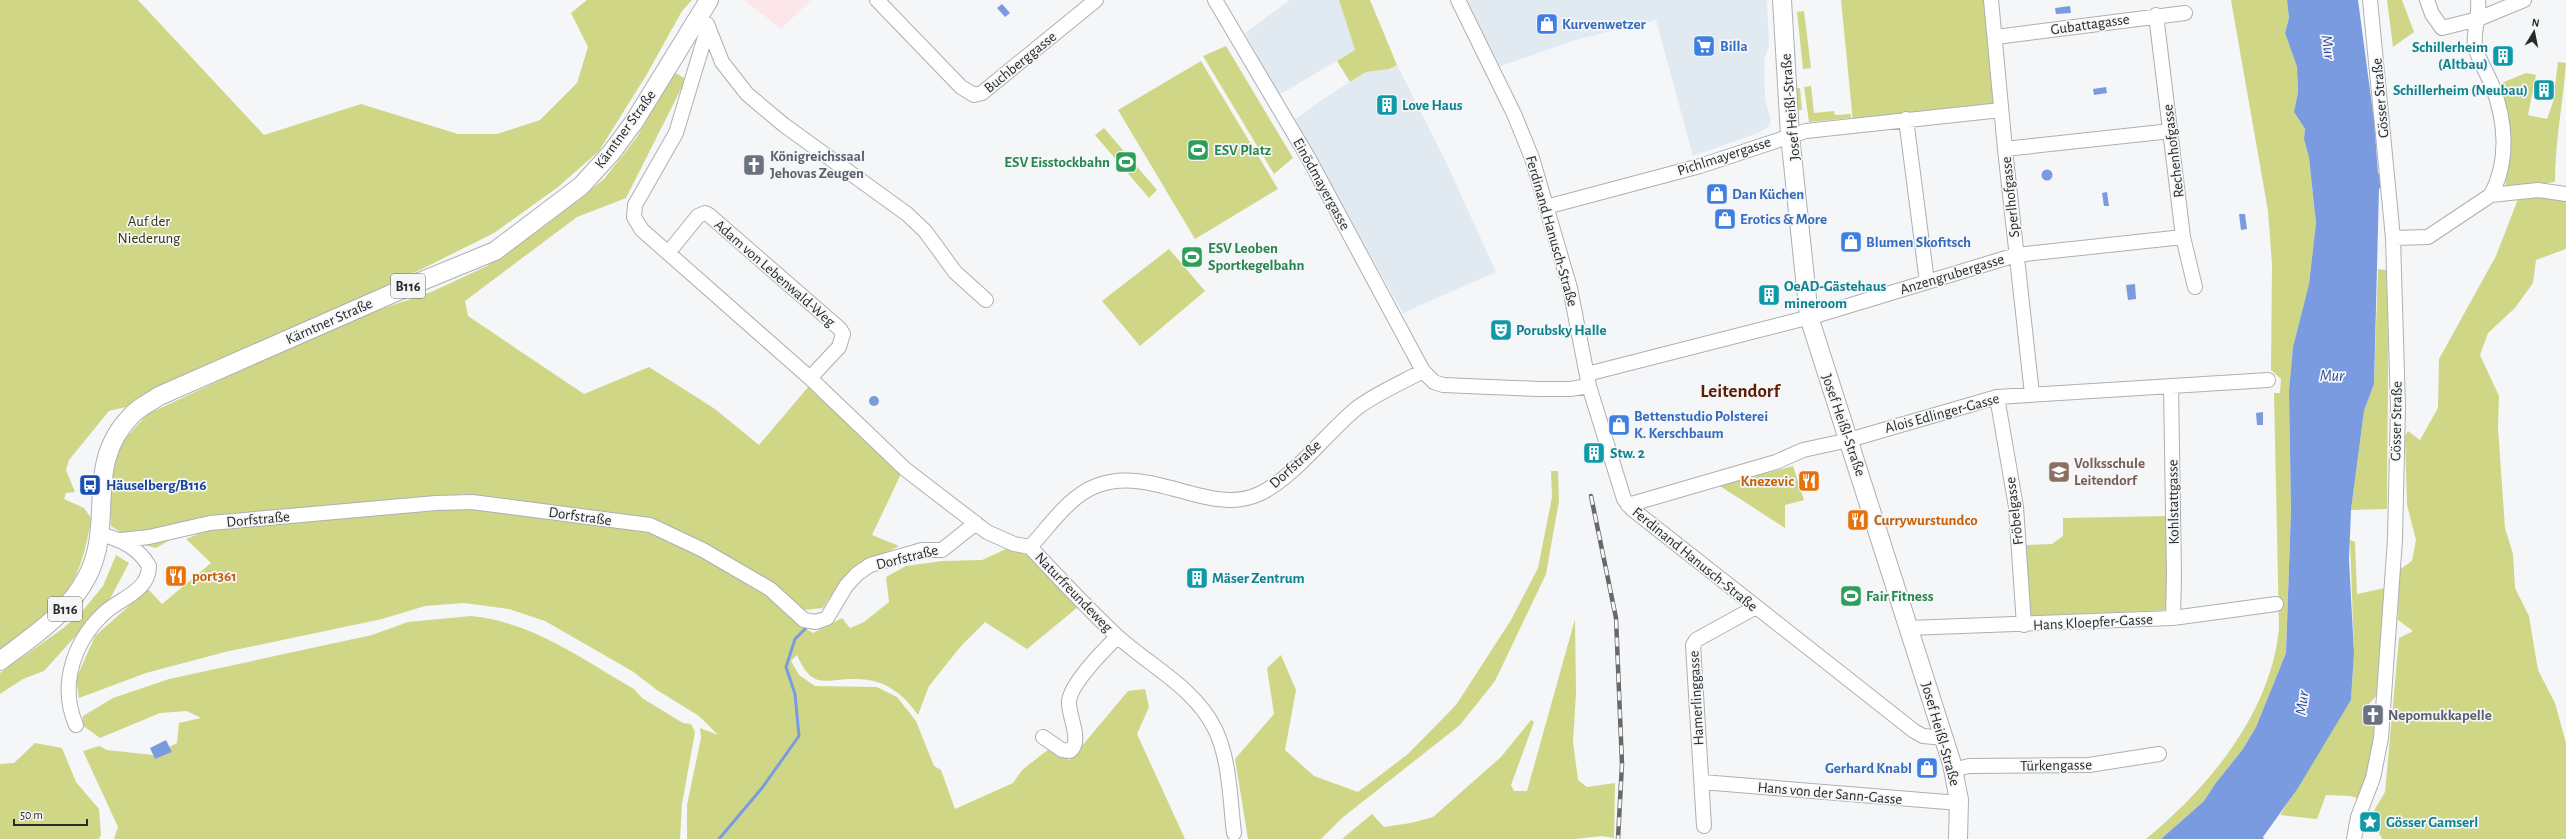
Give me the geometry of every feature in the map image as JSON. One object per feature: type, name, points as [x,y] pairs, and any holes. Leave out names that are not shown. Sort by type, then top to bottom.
[{"type":"main road","name":"Josef Heißl-Straße","points":[[1782,0],[1790,135],[1801,223],[1809,317],[1944,738],[1953,770],[1959,802],[1958,839]]},
{"type":"main road","name":"Kärntner Straße","points":[[0,661],[60,614],[69,604],[89,574],[99,534],[104,461],[114,437],[132,414],[159,396],[404,288],[495,251],[581,186],[611,153],[634,122],[706,13]]},
{"type":"street","name":"Buchberggasse","points":[[877,0],[961,87],[974,95],[982,93],[1091,2]]},
{"type":"street","name":"Einödmayergasse","points":[[1215,0],[1309,159],[1423,371]]},
{"type":"street","name":"Ferdinand Hanusch-Straße","points":[[1458,0],[1521,130],[1532,158],[1570,288],[1588,380],[1621,493],[1628,505],[1914,731],[1923,736],[1944,738]]},
{"type":"street","name":"Sperlhofgasse","points":[[1991,0],[1996,37],[2001,110],[2016,255],[2032,394]]},
{"type":"street","name":"Gösser Straße","points":[[2354,839],[2358,817],[2373,778],[2381,738],[2394,552],[2398,407],[2393,238],[2370,0]]},
{"type":"street","points":[[2428,0],[2432,14],[2442,28],[2478,20],[2524,0]]},
{"type":"street","points":[[2478,0],[2478,20],[2474,37],[2476,48],[2493,87],[2504,133],[2502,168],[2491,196]]},
{"type":"street","points":[[706,13],[676,132],[635,205],[634,217],[642,230],[810,378],[905,469],[994,535],[1014,544],[1030,547]]},
{"type":"street","points":[[706,13],[722,62],[747,94],[784,125],[907,214],[925,231],[956,272],[986,300]]},
{"type":"street","name":"Gubattagasse","points":[[1996,37],[2156,15],[2184,13]]},
{"type":"street","name":"Rechenhofgasse","points":[[2156,15],[2184,237],[2195,286]]},
{"type":"street","name":"Pichlmayergasse","points":[[1546,206],[1700,166],[1790,135],[1906,119],[2001,110]]},
{"type":"street","points":[[1906,119],[1927,282]]},
{"type":"street","points":[[2005,149],[2170,131]]},
{"type":"street","points":[[2393,238],[2428,236],[2491,196],[2538,190],[2566,194]]},
{"type":"street","name":"Adam von Lebenwald-Weg","points":[[668,253],[698,216],[705,213],[840,329],[843,334],[841,343],[810,378]]},
{"type":"street","name":"Anzengrubergasse","points":[[1588,380],[1809,317],[2016,255],[2184,237]]},
{"type":"street","points":[[1423,371],[1434,382],[1443,385],[1570,389],[1588,380]]},
{"type":"street","name":"Dorfstraße","points":[[1030,547],[1073,500],[1095,486],[1122,479],[1169,486],[1227,501],[1258,495],[1287,474],[1357,408],[1423,371]]},
{"type":"street","name":"Alois Edlinger-Gasse","points":[[1628,505],[1776,462],[1803,450],[1849,440],[1997,397],[2268,380]]},
{"type":"street","name":"Kohlstattgasse","points":[[2171,386],[2174,575],[2173,618]]},
{"type":"street","name":"Fröbelgasse","points":[[1997,397],[2016,507],[2024,625]]},
{"type":"street","name":"Dorfstraße","points":[[121,540],[149,537],[210,523],[428,503],[472,502],[650,525],[703,550],[770,590],[804,620],[816,622],[827,618],[846,586],[857,574],[870,565],[922,550],[942,550],[976,523]]},
{"type":"street","points":[[76,725],[69,703],[68,684],[73,664],[87,635],[96,622],[138,589],[149,576],[149,566],[145,559],[121,540],[99,534]]},
{"type":"street","name":"Naturfreundeweg","points":[[1030,547],[1117,637],[1192,696],[1215,729],[1223,751],[1234,834]]},
{"type":"street","name":"Hans Kloepfer-Gasse","points":[[1909,628],[2024,625],[2173,618],[2276,604]]},
{"type":"street","name":"Hamerlinggasse","points":[[1704,826],[1693,645],[1696,640],[1756,607]]},
{"type":"street","name":"Naturfreundeweg","points":[[1043,738],[1062,750],[1070,751],[1074,748],[1076,741],[1069,710],[1070,699],[1087,670],[1117,637]]},
{"type":"street","name":"Türkengasse","points":[[1953,770],[1969,766],[2089,765],[2159,754]]},
{"type":"street","name":"Hans von der Sann-Gasse","points":[[1702,782],[1959,802]]},
{"type":"shaded area","points":[[744,0],[811,0],[781,29]]},
{"type":"shaded area","points":[[1290,0],[1339,0],[1355,50],[1279,95],[1245,33]]},
{"type":"shaded area","points":[[1465,0],[1767,0],[1769,47],[1764,59],[1765,99],[1771,121],[1768,127],[1758,133],[1693,156],[1656,20],[1575,40],[1498,67]]},
{"type":"shaded area","points":[[1397,65],[1446,162],[1496,272],[1403,313],[1294,120],[1366,72],[1389,69]]},
{"type":"green space","name":"Auf der Niederung","points":[[0,0],[138,0],[264,135],[361,104],[458,134],[497,134],[540,120],[577,83],[588,47],[571,13],[587,0],[692,0],[682,11],[647,74],[599,151],[558,187],[494,233],[424,268],[167,386],[130,406],[109,411],[69,460],[66,470],[75,492],[66,493],[64,499],[84,508],[91,518],[88,537],[75,578],[64,595],[50,611],[0,652]]},
{"type":"green space","points":[[1339,0],[1370,0],[1397,65],[1389,69],[1366,72],[1350,82],[1337,61],[1355,50]]},
{"type":"green space","points":[[1841,0],[1986,0],[1996,106],[1853,122]]},
{"type":"green space","points":[[2231,0],[2287,0],[2289,18],[2285,33],[2297,67],[2298,92],[2294,112],[2305,129],[2304,139],[2309,158],[2316,223],[2309,284],[2293,347],[2289,391],[2291,511],[2286,653],[2256,727],[2243,749],[2215,784],[2204,801],[2161,839],[2146,839],[2192,796],[2214,772],[2233,746],[2250,718],[2264,690],[2274,659],[2279,628],[2274,393],[2280,393],[2281,379],[2271,370],[2272,264],[2268,211]]},
{"type":"green space","points":[[2387,0],[2402,0],[2414,32],[2393,47]]},
{"type":"green space","points":[[1804,11],[1811,68],[1803,69],[1797,12]]},
{"type":"green space","points":[[1226,46],[1293,158],[1274,174],[1203,56]]},
{"type":"green space","name":"ESV Platz","points":[[1201,61],[1278,189],[1195,239],[1118,110]]},
{"type":"green space","points":[[2558,62],[2566,63],[2556,152],[2555,182],[2505,189],[2510,140],[2499,84],[2526,73],[2536,75],[2528,115],[2547,119],[2553,102]]},
{"type":"green space","points":[[674,72],[686,79],[626,198],[577,217],[465,301],[468,316],[584,394],[649,367],[715,409],[759,445],[809,386],[901,474],[872,535],[899,546],[875,558],[847,577],[831,595],[823,608],[804,610],[801,615],[672,532],[465,494],[126,536],[111,526],[109,510],[110,475],[120,444],[148,414],[293,346],[370,313],[431,292],[487,266],[545,226],[604,179],[637,137]]},
{"type":"green space","points":[[1811,86],[1814,113],[1834,111],[1835,115],[1851,114],[1851,118],[1809,122],[1804,87]]},
{"type":"green space","points":[[1796,88],[1800,88],[1802,110],[1798,110]]},
{"type":"green space","name":"ESV Eisstockbahn","points":[[1104,128],[1157,190],[1149,198],[1095,135]]},
{"type":"green space","points":[[2558,195],[2566,199],[2566,249],[2536,260],[2533,283],[2515,308],[2488,333],[2480,355],[2499,396],[2498,428],[2505,528],[2513,554],[2515,588],[2529,616],[2538,670],[2555,703],[2566,743],[2566,839],[2382,839],[2373,820],[2369,819],[2385,792],[2399,638],[2413,631],[2398,620],[2399,570],[2412,561],[2416,540],[2407,505],[2405,436],[2408,431],[2420,440],[2438,408],[2439,359],[2496,256],[2518,199]]},
{"type":"green space","points":[[1169,249],[1205,291],[1140,346],[1102,301]]},
{"type":"green space","points":[[2378,269],[2386,270],[2388,360],[2387,509],[2351,510],[2364,411],[2374,384]]},
{"type":"green space","points":[[1793,466],[1804,500],[1785,505],[1785,528],[1720,486]]},
{"type":"green space","points":[[1551,471],[1558,471],[1559,501],[1546,574],[1495,681],[1460,725],[1342,818],[1321,839],[1248,839],[1235,759],[1274,714],[1267,668],[1281,655],[1296,690],[1285,750],[1314,776],[1358,792],[1408,754],[1456,705],[1511,620],[1538,568],[1552,497]]},
{"type":"green space","points":[[467,507],[636,526],[724,567],[749,586],[776,600],[796,623],[813,633],[842,618],[850,628],[864,622],[889,602],[886,577],[906,566],[942,561],[982,560],[1006,549],[1028,555],[1078,607],[1027,649],[985,622],[961,646],[929,686],[918,715],[900,694],[884,685],[857,679],[829,681],[815,679],[803,667],[797,655],[791,661],[799,675],[815,686],[877,687],[897,697],[916,721],[934,766],[941,770],[955,809],[1013,783],[1022,770],[1049,749],[1070,760],[1128,691],[1145,689],[1149,707],[1137,734],[1185,839],[687,839],[687,805],[701,738],[700,728],[718,735],[699,716],[657,690],[632,671],[545,621],[509,609],[464,603],[425,606],[382,619],[225,652],[146,673],[79,698],[76,679],[95,636],[148,589],[162,604],[211,563],[186,539],[213,528]]},
{"type":"green space","points":[[2170,516],[2168,610],[2030,616],[2025,545],[2052,544],[2063,536],[2063,518]]},
{"type":"green space","points":[[178,535],[156,548],[140,544]]},
{"type":"green space","points":[[2350,540],[2355,542],[2357,594],[2385,588],[2379,693],[2368,705],[2366,719],[2377,722],[2367,775],[2359,799],[2351,796],[2326,795],[2317,819],[2280,815],[2351,700],[2354,653]]},
{"type":"green space","points":[[116,555],[129,563],[111,597],[44,671],[23,679],[0,694],[0,673],[62,629],[80,614],[103,586]]},
{"type":"green space","points":[[471,616],[494,620],[536,634],[576,654],[634,689],[642,698],[683,723],[691,724],[695,732],[682,804],[680,839],[114,839],[118,827],[83,751],[99,746],[107,750],[153,755],[155,759],[171,752],[169,747],[177,743],[179,723],[201,718],[187,711],[160,713],[100,738],[82,725],[83,716],[113,698],[169,679],[372,635],[408,622]]},
{"type":"green space","points":[[1575,619],[1576,693],[1573,742],[1578,780],[1587,787],[1615,783],[1614,838],[1602,836],[1575,839],[1342,839],[1372,814],[1384,827],[1411,823],[1433,817],[1501,757],[1531,720],[1534,722],[1511,785],[1514,791],[1527,791]]},
{"type":"green space","points":[[35,743],[62,748],[76,782],[99,809],[101,835],[99,839],[0,839],[0,764],[14,763]]},
{"type":"water","name":"Mur","points":[[2287,0],[2358,0],[2374,120],[2378,173],[2382,175],[2383,185],[2379,189],[2374,384],[2364,411],[2351,510],[2349,560],[2354,653],[2351,700],[2298,788],[2263,837],[2264,839],[2161,839],[2204,801],[2215,784],[2243,749],[2256,727],[2286,653],[2291,511],[2289,391],[2293,347],[2309,284],[2316,223],[2309,158],[2304,139],[2305,129],[2294,112],[2298,92],[2297,67],[2285,33],[2289,18]]},
{"type":"water","points":[[1002,4],[1010,13],[1005,17],[997,8]]},
{"type":"water","points":[[2070,6],[2071,13],[2056,14],[2055,8]]},
{"type":"water","points":[[2106,87],[2107,93],[2094,95],[2093,89]]},
{"type":"water","points":[[2045,170],[2049,170],[2051,171],[2051,179],[2045,180],[2042,177],[2042,173]]},
{"type":"water","points":[[2107,192],[2109,206],[2104,206],[2102,193]]},
{"type":"water","points":[[2239,214],[2245,214],[2247,229],[2241,230]]},
{"type":"water","points":[[2135,284],[2136,299],[2128,300],[2126,285]]},
{"type":"water","points":[[872,396],[876,396],[878,397],[878,405],[872,406],[869,403],[869,399]]},
{"type":"water","points":[[2263,412],[2263,425],[2257,425],[2256,413]]},
{"type":"water","points":[[166,740],[172,752],[155,759],[150,748]]},
{"type":"waterway","points":[[719,839],[762,788],[799,736],[795,694],[786,667],[795,639],[809,625]]},
{"type":"railway","points":[[1591,496],[1616,618],[1622,764],[1618,839]]},
{"type":"place","name":"Kurvenwetzer","points":[[1547,24]]},
{"type":"place","name":"Billa","points":[[1704,46]]},
{"type":"place","name":"Schillerheim (Altbau)","points":[[2503,56]]},
{"type":"place","name":"Schillerheim (Neubau)","points":[[2544,90]]},
{"type":"place","name":"Love Haus","points":[[1387,105]]},
{"type":"place","name":"ESV Platz","points":[[1198,150]]},
{"type":"place","name":"ESV Eisstockbahn","points":[[1126,162]]},
{"type":"place","name":"Königreichssaal Jehovas Zeugen","points":[[754,165]]},
{"type":"place","name":"Dan Küchen","points":[[1717,194]]},
{"type":"place","name":"Erotics & More","points":[[1725,219]]},
{"type":"place","name":"Blumen Skofitsch","points":[[1851,242]]},
{"type":"place","name":"ESV Leoben Sportkegelbahn","points":[[1192,257]]},
{"type":"place","name":"OeAD-Gästehaus mineroom","points":[[1769,295]]},
{"type":"place","name":"Porubsky Halle","points":[[1501,330]]},
{"type":"place","name":"Bettenstudio Polsterei K. Kerschbaum","points":[[1619,425]]},
{"type":"place","name":"Stw. 2","points":[[1594,453]]},
{"type":"place","name":"Volksschule Leitendorf","points":[[2059,472]]},
{"type":"place","name":"Knezevic","points":[[1809,481]]},
{"type":"place","name":"Häuselberg/B116","points":[[90,485]]},
{"type":"place","name":"Currywurstundco","points":[[1858,520]]},
{"type":"place","name":"port361","points":[[176,576]]},
{"type":"place","name":"Mäser Zentrum","points":[[1197,578]]},
{"type":"place","name":"Fair Fitness","points":[[1851,596]]},
{"type":"place","name":"Nepomukkapelle","points":[[2373,715]]},
{"type":"place","name":"Gerhard Knabl","points":[[1927,768]]},
{"type":"place","name":"Gösser Gamserl","points":[[2370,822]]},
{"type":"district","name":"Leitendorf","points":[[1740,390]]}]
